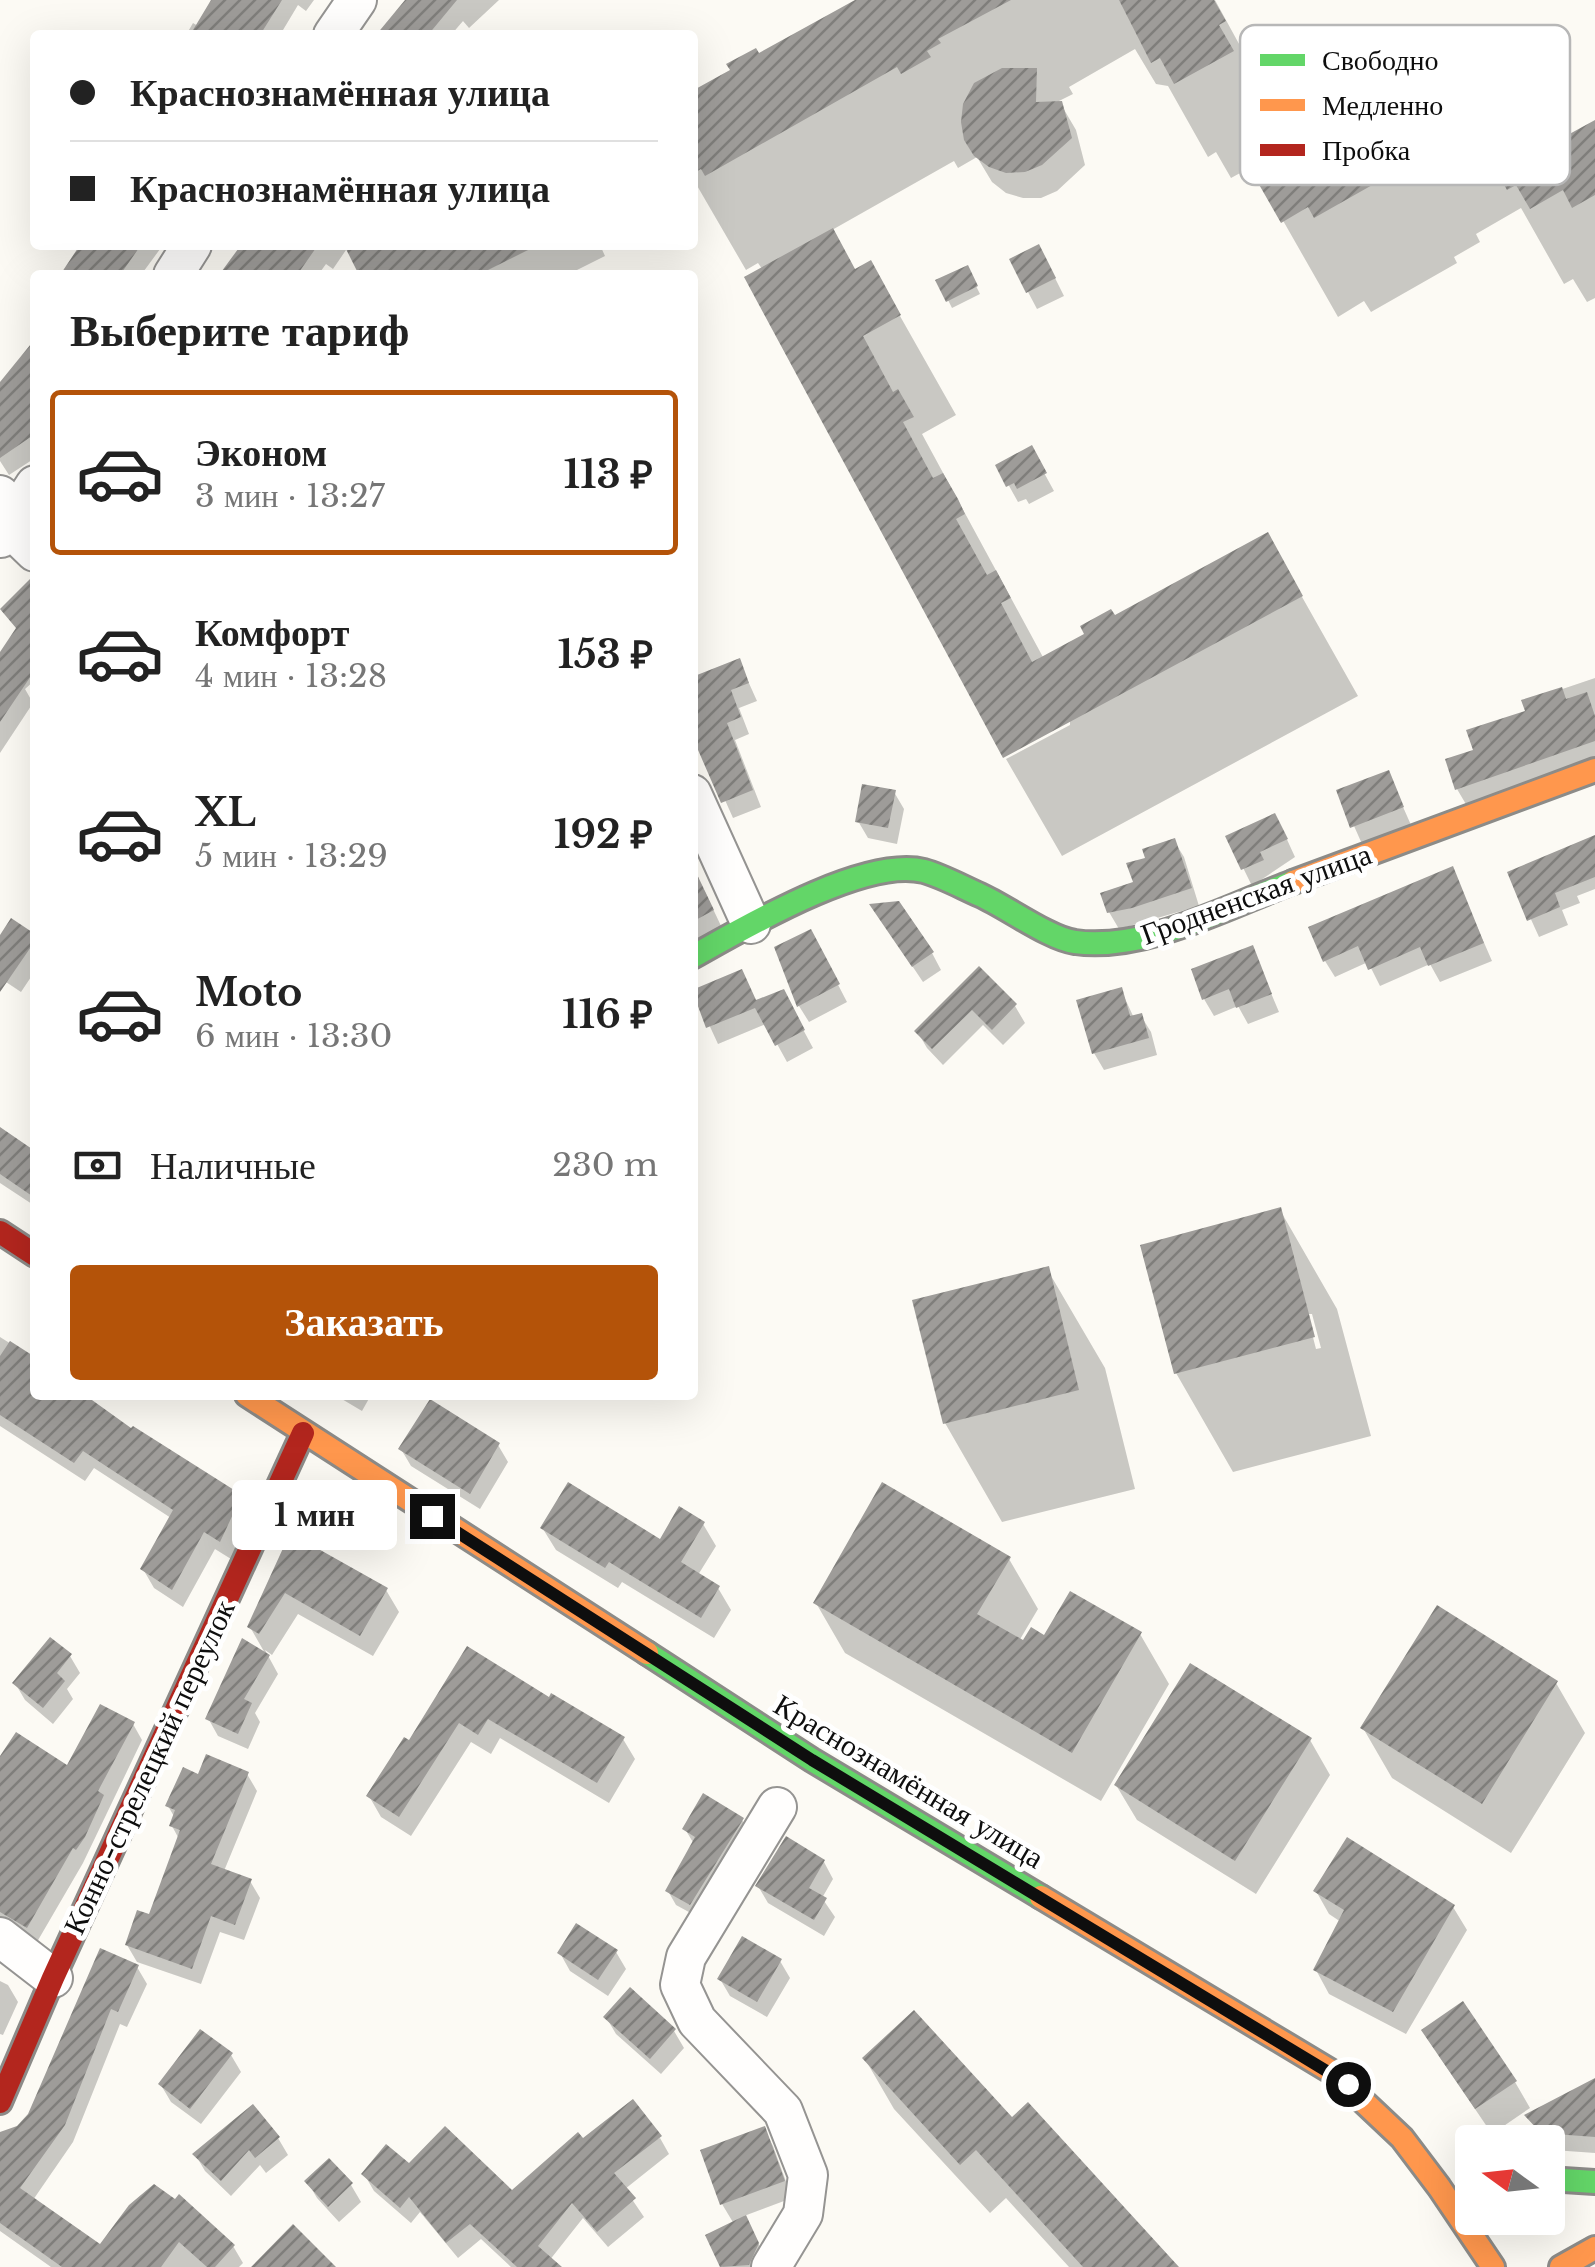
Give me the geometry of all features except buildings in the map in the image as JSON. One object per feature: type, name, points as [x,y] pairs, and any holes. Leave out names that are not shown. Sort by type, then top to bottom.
[{"type":"street","points":[[336,30],[357,0]]},
{"type":"street","points":[[11,528],[30,494]]},
{"type":"street","name":"Гродненская улица","points":[[698,954],[751,924],[860,874],[920,870],[989,899],[1071,942],[1111,943],[1152,935],[1595,770]]},
{"type":"street","points":[[698,807],[751,924]]},
{"type":"street","points":[[0,1232],[30,1252]]},
{"type":"street","name":"Краснознамённая улица","points":[[261,1400],[303,1434],[812,1760],[1332,2072],[1364,2096],[1418,2154],[1493,2267]]},
{"type":"street","name":"Конно-стрелецкий переулок","points":[[0,2102],[303,1434]]},
{"type":"street","points":[[772,2267],[803,2214],[808,2175],[784,2111],[697,2021],[680,1985],[686,1958],[777,1807]]},
{"type":"street","points":[[0,1937],[53,1978]]},
{"type":"street","points":[[1418,2154],[1454,2164]]},
{"type":"street","points":[[1565,2180],[1595,2182]]},
{"type":"street","points":[[1561,2267],[1595,2248]]},
{"type":"traffic: fast","points":[[698,954],[805,897],[870,874],[899,869],[924,871],[945,879],[1065,940],[1102,943],[1186,925],[1293,882]]},
{"type":"traffic: fast","points":[[647,1653],[812,1760],[1041,1897]]},
{"type":"traffic: fast","points":[[1565,2180],[1595,2182]]},
{"type":"traffic: slow","points":[[1293,882],[1595,770]]},
{"type":"traffic: slow","points":[[255,1400],[647,1653]]},
{"type":"traffic: slow","points":[[1041,1897],[1332,2072],[1402,2138],[1493,2267]]},
{"type":"traffic: slow","points":[[1561,2267],[1595,2248]]},
{"type":"traffic: jam","points":[[0,1232],[30,1252]]},
{"type":"traffic: jam","points":[[0,2102],[303,1433]]},
{"type":"route","points":[[432,1516],[812,1760],[1348,2084]]}]
